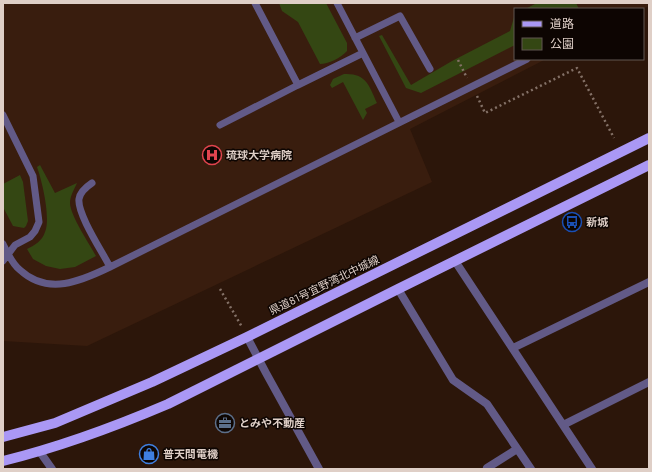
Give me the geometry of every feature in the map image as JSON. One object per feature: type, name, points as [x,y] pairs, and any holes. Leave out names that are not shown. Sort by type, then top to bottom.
[{"type":"main road","name":"県道81号宜野湾北中城線","points":[[3,437],[55,424],[146,385],[648,142]]},
{"type":"main road","points":[[3,461],[40,452],[82,438],[133,419],[199,390],[398,289],[649,165]]},
{"type":"street","points":[[455,261],[592,469]]},
{"type":"street","points":[[513,348],[649,282]]},
{"type":"street","points":[[398,289],[453,380],[487,404],[531,469]]},
{"type":"street","points":[[247,336],[258,359],[319,469]]},
{"type":"street","points":[[563,424],[649,382]]},
{"type":"street","points":[[488,468],[517,449]]},
{"type":"street","points":[[40,452],[52,469]]},
{"type":"lane","points":[[255,3],[298,85]]},
{"type":"lane","points":[[338,3],[399,122]]},
{"type":"lane","points":[[356,38],[400,16],[430,69]]},
{"type":"lane","points":[[220,125],[298,85],[364,54]]},
{"type":"lane","points":[[3,244],[19,270],[31,278],[43,283],[58,285],[79,281],[110,267],[525,60]]},
{"type":"lane","points":[[3,115],[33,176],[39,222],[35,231],[30,237],[15,245],[3,261]]},
{"type":"lane","points":[[92,182],[84,188],[79,198],[80,210],[110,267]]},
{"type":"path","points":[[479,101],[485,113],[577,68],[614,138]]},
{"type":"path","points":[[220,289],[247,336]]},
{"type":"shaded area","name":"琉球大学病院","points":[[3,3],[649,3],[649,6],[644,8],[514,8],[514,60],[544,60],[410,129],[432,182],[87,346],[3,341]]},
{"type":"green space","points":[[279,3],[326,3],[347,43],[347,51],[334,60],[320,64],[298,22],[282,11]]},
{"type":"green space","points":[[537,3],[576,3],[578,8],[527,8]]},
{"type":"green space","points":[[514,17],[514,46],[421,93],[406,88],[379,36],[382,35],[411,85],[452,61],[510,31]]},
{"type":"green space","points":[[344,74],[351,74],[366,81],[377,103],[365,109],[367,113],[363,120],[343,82],[332,88],[330,85],[333,79]]},
{"type":"green space","points":[[40,165],[55,193],[77,183],[72,193],[70,203],[71,208],[73,215],[96,256],[75,267],[60,269],[46,266],[33,259],[27,249],[40,240],[44,235],[47,226],[45,200],[37,167]]},
{"type":"green space","points":[[20,175],[23,182],[28,221],[24,228],[13,226],[3,207],[3,184]]},
{"type":"place","name":"琉球大学病院","points":[[212,155]]},
{"type":"place","name":"新城","points":[[572,222]]},
{"type":"place","name":"とみや不動産","points":[[225,423]]},
{"type":"place","name":"普天間電機","points":[[149,454]]}]
